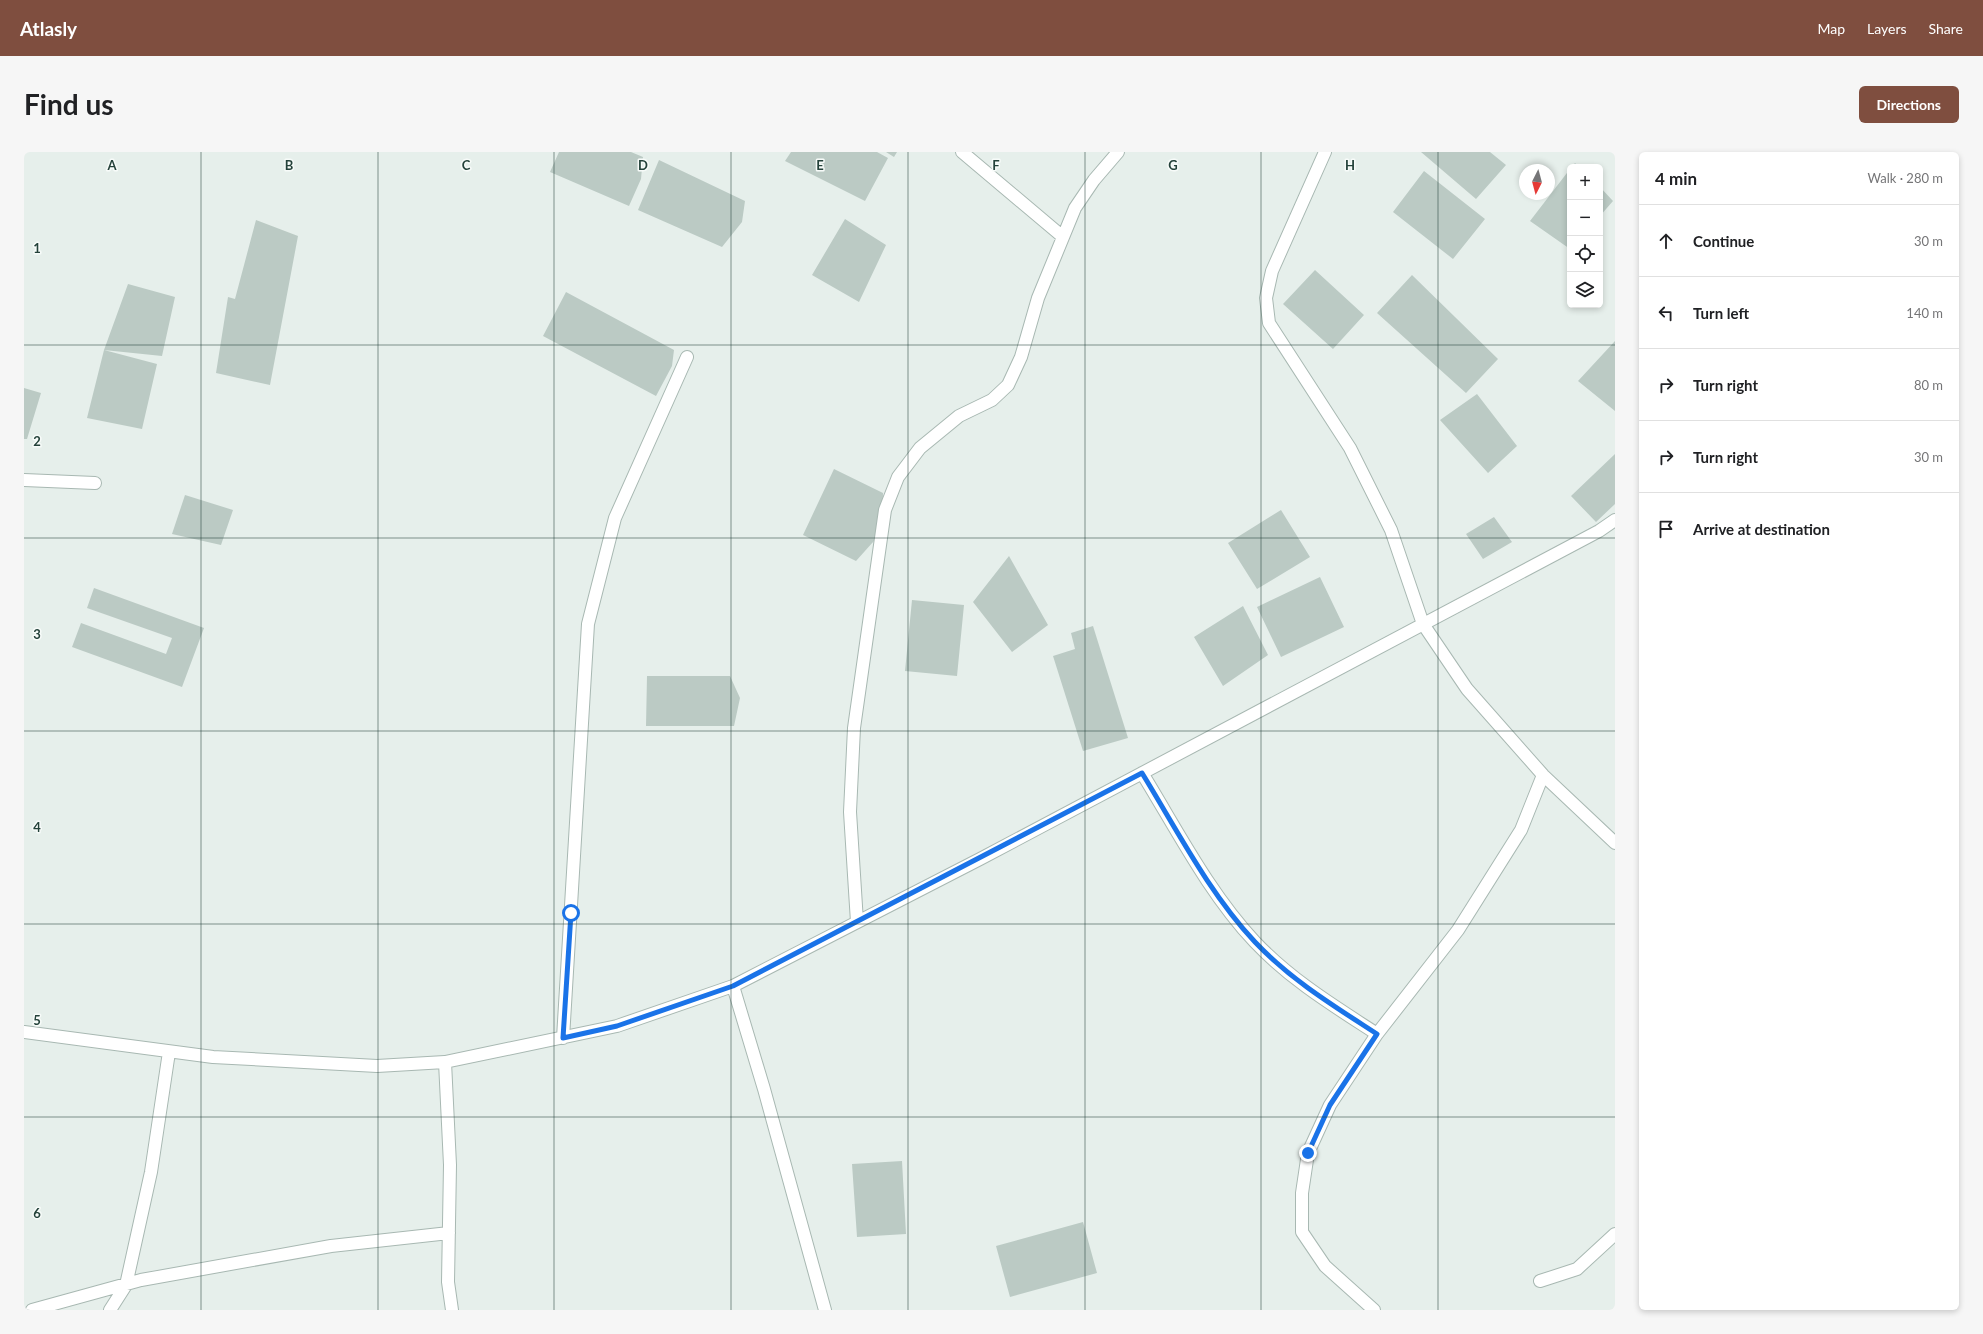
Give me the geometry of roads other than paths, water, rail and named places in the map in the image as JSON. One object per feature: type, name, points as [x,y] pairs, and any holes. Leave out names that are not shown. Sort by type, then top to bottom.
[{"type":"street","points":[[962,152],[1063,237]]},
{"type":"street","points":[[857,922],[850,812],[854,728],[885,510],[898,477],[920,448],[959,416],[992,400],[1008,385],[1021,357],[1038,298],[1075,208],[1094,180],[1118,152]]},
{"type":"street","points":[[1325,152],[1272,271],[1266,298],[1270,323],[1350,448],[1391,530],[1423,624],[1466,689],[1543,775],[1615,843]]},
{"type":"street","points":[[563,1038],[588,624],[615,518],[687,357]]},
{"type":"street","points":[[24,480],[95,483]]},
{"type":"street","points":[[24,1032],[213,1057],[376,1066],[445,1062],[617,1026],[733,986],[1142,773],[1599,530],[1615,520]]},
{"type":"street","points":[[1142,773],[1217,896],[1256,943],[1313,993],[1377,1034]]},
{"type":"street","points":[[1374,1310],[1325,1266],[1302,1232],[1302,1193],[1308,1153],[1330,1105],[1377,1034],[1458,930],[1522,830],[1543,775]]},
{"type":"street","points":[[733,986],[764,1089],[825,1310]]},
{"type":"street","points":[[110,1310],[126,1285],[151,1172],[169,1052]]},
{"type":"street","points":[[445,1062],[450,1165],[448,1282],[452,1310]]},
{"type":"street","points":[[32,1310],[141,1280],[331,1246],[449,1233]]},
{"type":"street","points":[[1540,1281],[1577,1269],[1615,1234]]}]
